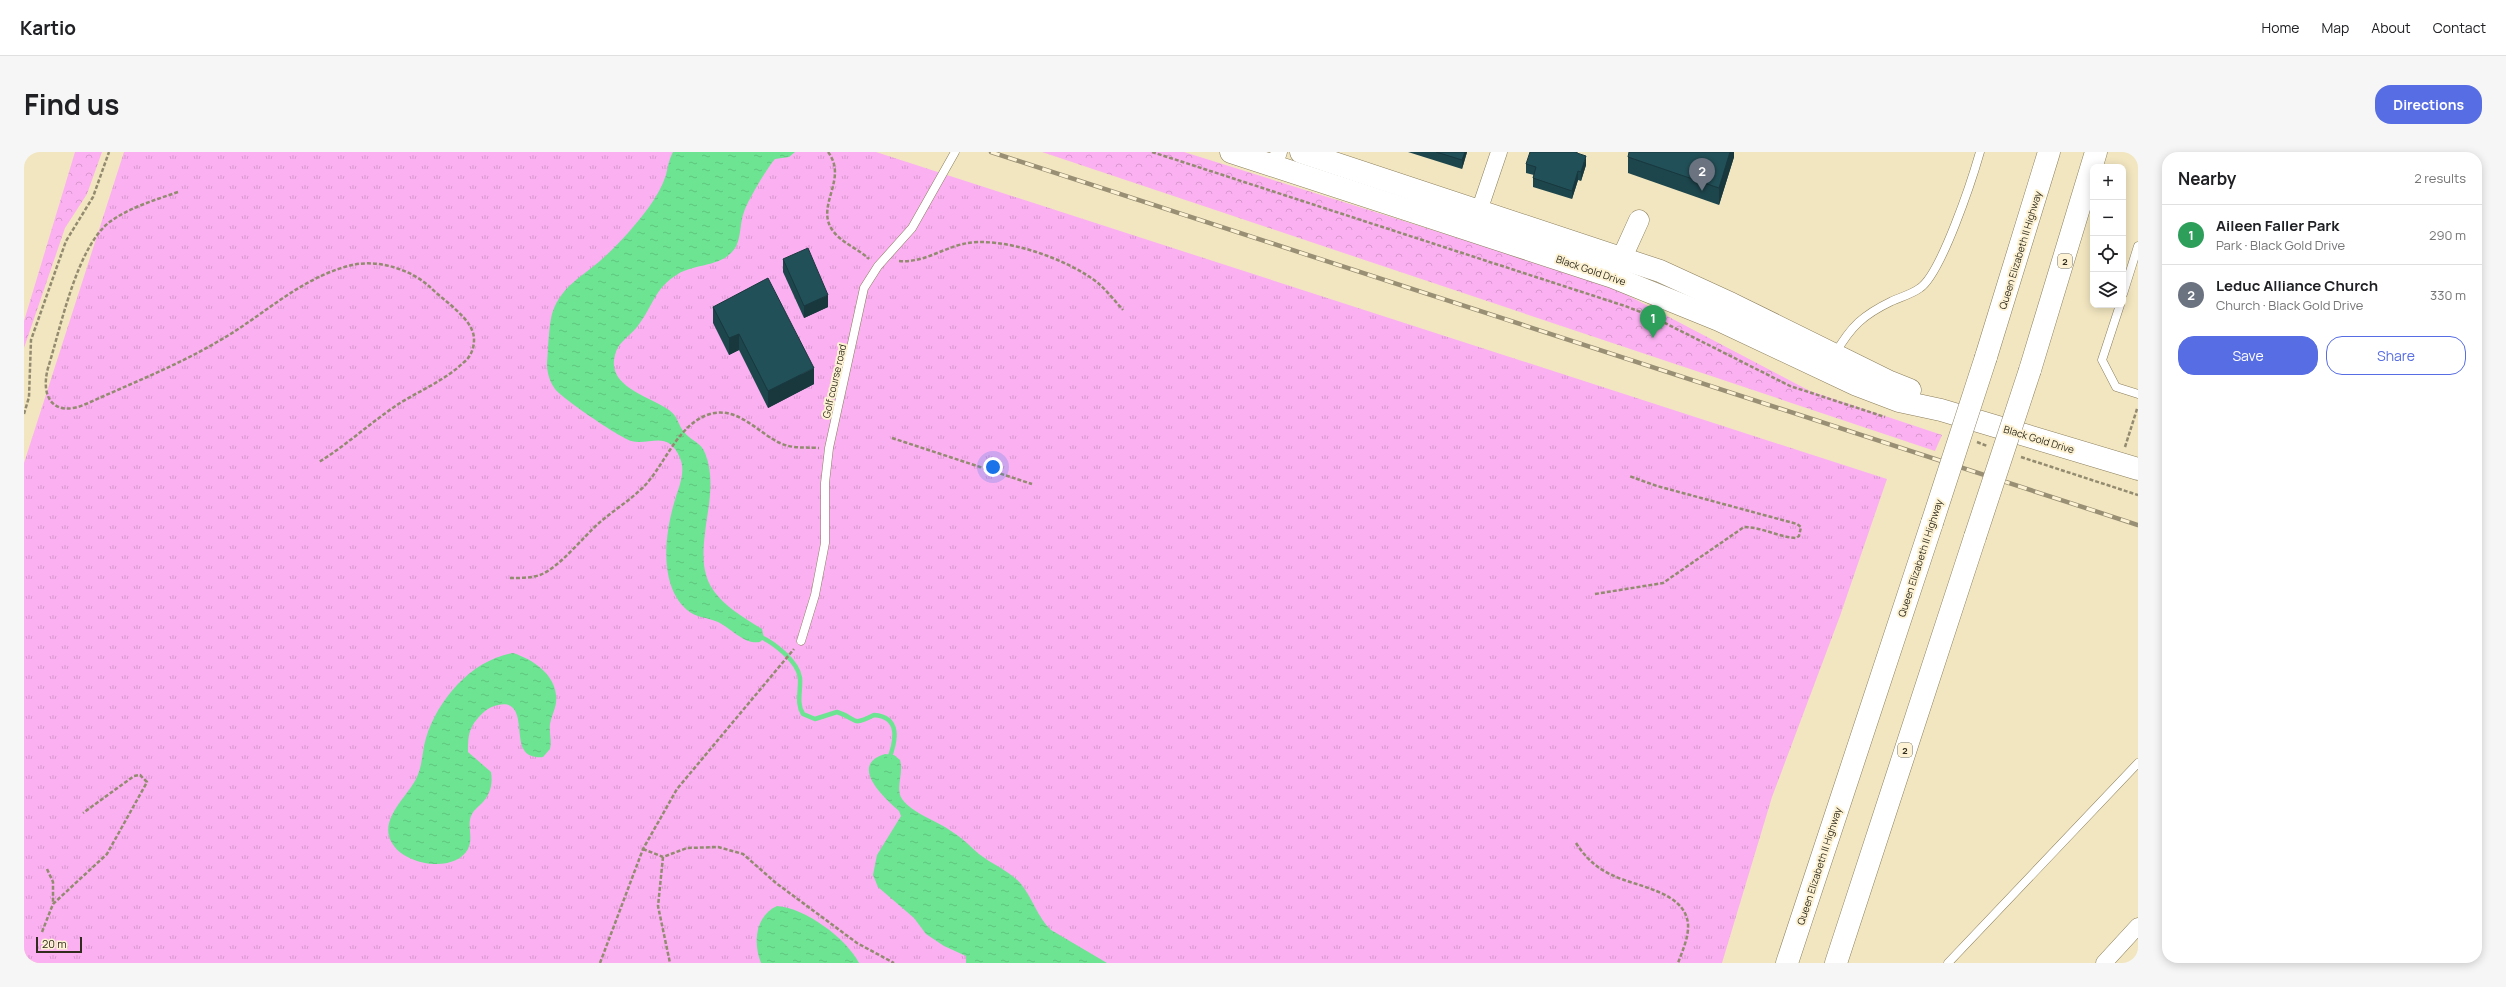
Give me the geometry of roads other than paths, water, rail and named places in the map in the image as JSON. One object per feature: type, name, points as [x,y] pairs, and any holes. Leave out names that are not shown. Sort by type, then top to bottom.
[{"type":"main road","name":"Black Gold Drive","points":[[1232,152],[1276,159],[1618,267],[1719,320],[1831,363],[1899,401],[1941,410],[2138,469]]},
{"type":"main road","name":"Black Gold Drive","points":[[1301,152],[1475,221]]},
{"type":"main road","name":"Queen Elizabeth II Highway","points":[[1787,963],[1986,357],[2049,152]]},
{"type":"main road","name":"2","points":[[1836,963],[2030,370],[2096,152]]},
{"type":"main road","points":[[1773,963],[1817,871]]},
{"type":"street","points":[[1475,221],[1499,152]]},
{"type":"street","points":[[1618,267],[1639,220]]},
{"type":"street","points":[[2104,963],[2137,929]]},
{"type":"lane","name":"Golf course road","points":[[801,641],[816,594],[825,543],[825,483],[829,448],[864,288],[878,266],[912,228],[955,152]]},
{"type":"lane","points":[[1831,363],[1848,331],[1868,314],[1920,288],[1934,273],[1973,176],[1980,152]]},
{"type":"lane","points":[[2126,284],[2138,246]]},
{"type":"lane","points":[[2119,308],[2102,360],[2116,387],[2138,394]]},
{"type":"lane","points":[[1948,963],[2137,765]]},
{"type":"water","points":[[673,152],[795,152],[789,157],[775,159],[753,192],[742,217],[739,238],[732,252],[720,260],[691,268],[670,279],[659,292],[637,327],[616,350],[614,366],[617,375],[623,383],[672,412],[684,432],[703,449],[709,466],[710,479],[710,499],[705,529],[704,549],[704,565],[707,579],[714,592],[725,603],[741,616],[762,629],[764,638],[760,642],[743,639],[718,622],[690,613],[678,599],[671,587],[666,558],[667,542],[671,513],[682,474],[682,463],[675,449],[664,441],[631,441],[615,433],[579,409],[560,394],[555,389],[549,377],[547,364],[549,336],[552,315],[557,302],[567,288],[614,248],[644,214],[661,188]]},
{"type":"water","points":[[513,653],[537,665],[550,678],[554,685],[556,703],[550,724],[550,749],[543,757],[532,756],[525,752],[521,744],[518,720],[513,708],[507,705],[498,705],[484,711],[474,723],[469,733],[468,752],[491,772],[492,781],[486,798],[474,811],[470,818],[470,845],[468,849],[461,857],[452,862],[441,864],[429,864],[407,857],[398,851],[392,843],[389,834],[389,826],[395,809],[416,779],[426,738],[439,709],[448,696],[471,673],[498,657]]},
{"type":"water","points":[[885,754],[894,755],[900,760],[900,795],[912,809],[955,833],[984,858],[1012,875],[1021,884],[1046,925],[1051,930],[1107,963],[966,963],[966,956],[944,946],[926,934],[914,918],[878,887],[873,875],[877,855],[901,816],[899,811],[885,798],[872,782],[869,773],[869,766],[874,759]]},
{"type":"water","points":[[777,906],[800,912],[824,926],[845,944],[859,963],[761,963],[757,947],[760,923],[770,910]]},
{"type":"waterway","points":[[759,636],[778,647],[795,665],[800,678],[799,701],[803,714],[815,719],[837,712],[855,721],[861,721],[874,715],[889,720],[894,731],[893,745],[889,759]]},
{"type":"railway","points":[[991,152],[2138,525]]},
{"type":"place","name":"Leduc Alliance Church","points":[[1702,191]]},
{"type":"place","name":"Aileen Faller Park","points":[[1653,338]]}]
